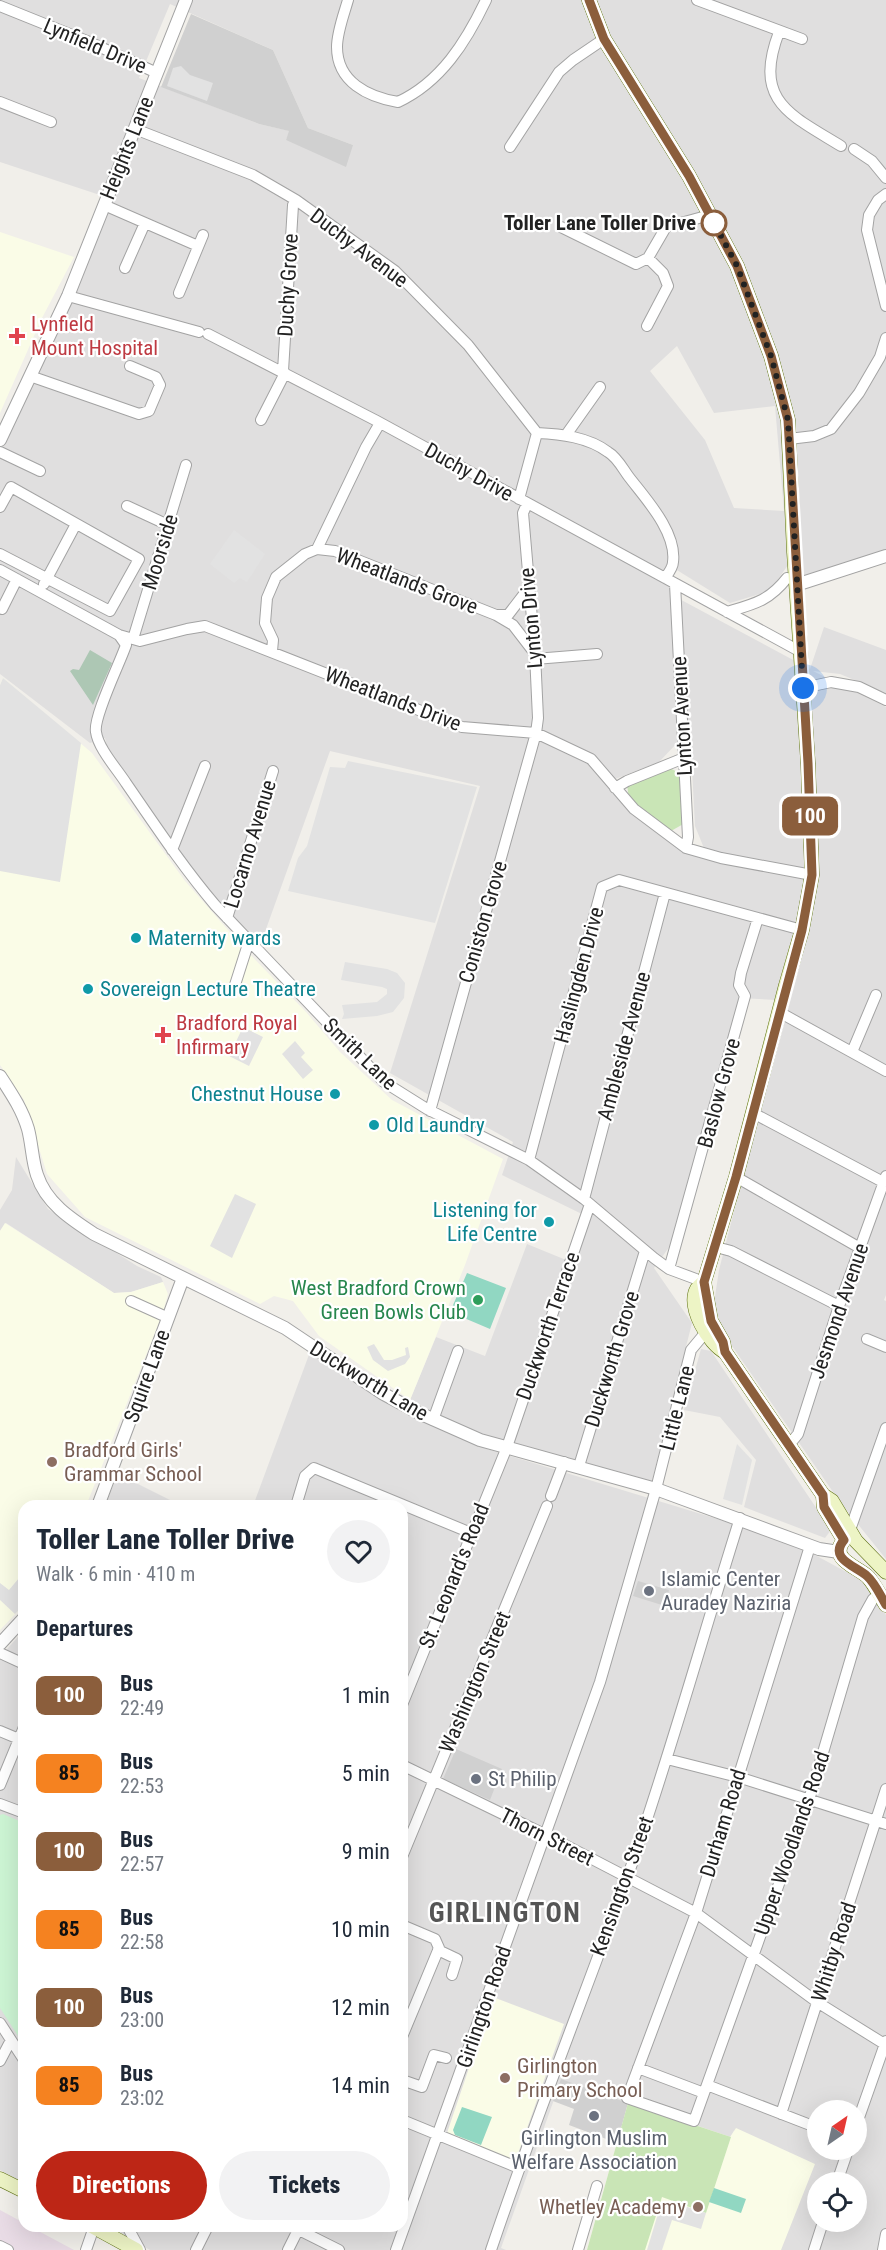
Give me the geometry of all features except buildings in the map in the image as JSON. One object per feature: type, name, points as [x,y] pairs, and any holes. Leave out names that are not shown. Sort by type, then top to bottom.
[{"type":"main road","points":[[589,0],[604,39],[689,176],[737,266],[771,356],[788,420],[792,582],[801,652],[812,838],[812,875],[802,930],[736,1177],[704,1282],[712,1333],[823,1495],[824,1507],[847,1541],[886,1572]]},
{"type":"main road","points":[[847,1541],[846,1563],[868,1577],[882,1599]]},
{"type":"main road","points":[[0,2179],[18,2188]]},
{"type":"main road","points":[[103,2232],[138,2250]]},
{"type":"street","name":"Heights Lane","points":[[0,440],[68,296],[186,0]]},
{"type":"street","points":[[348,0],[337,45],[339,63],[351,82],[367,93],[398,102],[417,93],[440,74],[486,0]]},
{"type":"street","points":[[698,0],[802,39]]},
{"type":"street","name":"Lynfield Drive","points":[[0,6],[87,41],[157,73]]},
{"type":"street","points":[[779,32],[770,63],[771,87],[777,98],[793,116],[841,147]]},
{"type":"street","points":[[510,147],[559,72],[604,39]]},
{"type":"street","points":[[0,102],[51,122]]},
{"type":"street","name":"Duchy Avenue","points":[[135,129],[253,175],[296,200],[395,271],[468,345],[537,433]]},
{"type":"street","points":[[854,149],[872,161],[886,178]]},
{"type":"street","points":[[886,194],[878,200],[869,215],[867,230],[886,306]]},
{"type":"street","name":"Duchy Grove","points":[[284,372],[293,205],[296,200]]},
{"type":"street","points":[[104,205],[198,246]]},
{"type":"street","points":[[561,227],[636,264],[648,258],[666,227],[710,215]]},
{"type":"street","points":[[125,268],[145,223]]},
{"type":"street","points":[[178,293],[203,235]]},
{"type":"street","points":[[647,326],[668,286],[663,273],[648,258]]},
{"type":"street","name":"Duchy Drive","points":[[68,296],[203,333],[284,372],[801,652]]},
{"type":"street","points":[[789,439],[814,436],[831,429],[859,393],[880,357],[886,338]]},
{"type":"street","points":[[30,376],[139,414],[149,411],[160,385],[156,377],[130,366]]},
{"type":"street","points":[[261,420],[284,372]]},
{"type":"street","points":[[566,435],[600,387]]},
{"type":"street","points":[[272,651],[273,640],[265,623],[267,598],[276,577],[305,554],[317,549],[380,423]]},
{"type":"street","points":[[523,501],[537,433]]},
{"type":"street","name":"Lynton Avenue","points":[[537,433],[566,435],[594,443],[610,453],[656,512],[666,531],[672,548],[673,563],[670,581],[684,758],[688,837],[686,848]]},
{"type":"street","points":[[0,453],[40,471]]},
{"type":"street","name":"Moorside","points":[[133,639],[186,465]]},
{"type":"street","points":[[0,507],[11,487],[139,559],[110,611],[0,554]]},
{"type":"street","name":"Lynton Drive","points":[[523,501],[528,589],[535,656],[537,733]]},
{"type":"street","points":[[127,506],[168,525]]},
{"type":"street","points":[[40,592],[76,524]]},
{"type":"street","name":"Wheatlands Grove","points":[[317,549],[335,551],[496,615],[513,625],[529,643],[535,656]]},
{"type":"street","points":[[727,612],[768,599],[792,582],[886,556]]},
{"type":"street","name":"Wheatlands Drive","points":[[0,570],[119,635],[140,641],[205,626],[462,728],[537,733],[591,759],[634,808],[686,848],[721,858],[812,875]]},
{"type":"street","points":[[2,609],[17,579]]},
{"type":"street","name":"Wheatlands Grove","points":[[496,615],[508,615],[528,589]]},
{"type":"street","name":"Smith Lane","points":[[119,635],[126,645],[95,731],[105,752],[189,874],[227,918],[384,1082],[406,1098],[430,1111],[529,1160],[587,1202],[669,1269],[704,1282]]},
{"type":"street","points":[[535,656],[597,654]]},
{"type":"street","points":[[803,688],[831,682],[858,687],[886,700]]},
{"type":"street","name":"Coniston Grove","points":[[430,1111],[537,733]]},
{"type":"street","points":[[615,788],[684,758]]},
{"type":"street","points":[[172,849],[205,766]]},
{"type":"street","name":"Locarno Avenue","points":[[227,918],[273,771]]},
{"type":"street","name":"Haslingden Drive","points":[[529,1160],[602,887],[619,880],[802,930]]},
{"type":"street","name":"Ambleside Avenue","points":[[587,1202],[665,893]]},
{"type":"street","name":"Baslow Grove","points":[[669,1269],[745,996],[739,985],[741,973],[758,918]]},
{"type":"street","points":[[234,988],[249,941]]},
{"type":"street","points":[[852,1052],[876,995]]},
{"type":"street","points":[[779,1011],[886,1071]]},
{"type":"street","name":"Duckworth Lane","points":[[0,1076],[18,1103],[27,1128],[37,1176],[58,1208],[73,1221],[94,1234],[285,1328],[382,1393],[433,1420],[480,1440],[656,1489],[740,1518],[810,1546],[826,1551],[847,1541]]},
{"type":"street","points":[[753,1113],[885,1179]]},
{"type":"street","points":[[736,1177],[860,1248]]},
{"type":"street","name":"Jesmond Avenue","points":[[789,1445],[798,1434],[839,1306],[885,1179]]},
{"type":"street","name":"Duckworth Terrace","points":[[507,1447],[587,1202]]},
{"type":"street","points":[[716,1247],[731,1251],[839,1306]]},
{"type":"street","name":"Duckworth Grove","points":[[579,1466],[645,1251]]},
{"type":"street","name":"Squire Lane","points":[[100,1500],[183,1278]]},
{"type":"street","points":[[132,1301],[162,1315]]},
{"type":"street","name":"Little Lane","points":[[656,1489],[691,1350],[712,1333]]},
{"type":"street","points":[[867,1339],[886,1347]]},
{"type":"street","points":[[433,1420],[458,1351]]},
{"type":"street","points":[[847,1541],[886,1428]]},
{"type":"street","name":"St. Leonard's Road","points":[[408,1691],[507,1447]]},
{"type":"street","name":"Washington Street","points":[[408,1842],[564,1462]]},
{"type":"street","points":[[299,1500],[305,1476],[315,1468],[385,1500]]},
{"type":"street","name":"Girlington Road","points":[[408,2218],[600,1682],[656,1489]]},
{"type":"street","points":[[408,1509],[471,1533]]},
{"type":"street","name":"Kensington Street","points":[[491,2250],[519,2168],[627,1878],[667,1759],[740,1518]]},
{"type":"street","name":"Durham Road","points":[[694,2121],[627,2098],[696,1913],[810,1546]]},
{"type":"street","name":"Upper Woodlands Road","points":[[694,2121],[809,1800],[864,1617],[873,1599],[882,1599]]},
{"type":"street","points":[[0,1644],[18,1624]]},
{"type":"street","points":[[0,1653],[18,1661]]},
{"type":"street","points":[[0,1731],[18,1739]]},
{"type":"street","points":[[0,1785],[18,1741]]},
{"type":"street","points":[[667,1759],[738,1777],[881,1822]]},
{"type":"street","name":"Thorn Street","points":[[408,1768],[544,1834],[696,1913],[818,2002],[886,2043]]},
{"type":"street","name":"Whitby Road","points":[[781,2114],[881,1822],[886,1789]]},
{"type":"street","points":[[0,1804],[18,1811]]},
{"type":"street","points":[[408,1928],[435,1939],[439,1949],[457,1959],[452,1975]]},
{"type":"street","points":[[408,2023],[439,1949]]},
{"type":"street","points":[[0,2024],[18,2051]]},
{"type":"street","points":[[0,2061],[11,2040]]},
{"type":"street","points":[[865,2100],[886,2043]]},
{"type":"street","points":[[408,2082],[422,2087],[434,2055],[446,2058]]},
{"type":"street","points":[[638,2068],[807,2124]]},
{"type":"street","points":[[408,2122],[519,2168]]},
{"type":"street","points":[[578,2250],[597,2186]]},
{"type":"street","points":[[86,2250],[91,2232]]},
{"type":"street","points":[[130,2232],[138,2250]]},
{"type":"street","points":[[195,2250],[205,2232]]},
{"type":"street","points":[[288,2250],[294,2232]]},
{"type":"street","points":[[305,2232],[339,2250]]},
{"type":"street","name":"Girlington Road","points":[[396,2250],[403,2232]]},
{"type":"street","points":[[814,2250],[820,2232]]},
{"type":"street","points":[[883,2250],[886,2234]]},
{"type":"street","points":[[0,2246],[8,2250]]},
{"type":"shaded area","points":[[0,0],[886,0],[886,550],[807,582],[790,562],[770,591],[730,603],[672,567],[672,595],[810,669],[824,627],[886,650],[886,693],[840,674],[813,671],[886,707],[886,1295],[884,1300],[886,1301],[886,1559],[840,1502],[723,1333],[714,1303],[719,1270],[783,1019],[777,1000],[739,998],[670,1246],[654,1268],[692,1323],[652,1481],[474,1432],[410,1400],[436,1337],[485,1356],[527,1244],[571,1262],[586,1216],[502,1175],[513,1142],[390,1073],[480,786],[330,751],[261,943],[210,894],[107,746],[105,738],[90,743],[0,674],[0,452],[72,301],[112,199],[0,162]],"holes":[[[170,4],[273,50],[308,128],[353,145],[286,140],[290,131],[259,124],[139,78]],[[677,346],[714,413],[775,406],[784,511],[734,508],[705,440],[650,371]],[[678,742],[691,750],[695,826],[708,858],[627,808],[605,783],[659,762]]]},
{"type":"shaded area","points":[[191,14],[273,50],[308,128],[353,145],[346,167],[286,140],[289,131],[259,124],[161,87]]},
{"type":"shaded area","points":[[181,66],[190,75],[213,83],[207,101],[167,86],[173,68]]},
{"type":"shaded area","name":"Lynfield Mount Hospital","points":[[0,232],[74,257],[42,318],[0,413]]},
{"type":"shaded area","points":[[234,530],[265,554],[247,582],[240,578],[234,583],[210,564]]},
{"type":"shaded area","points":[[90,650],[112,663],[93,705],[70,671],[79,670]]},
{"type":"shaded area","name":"Bradford Royal Infirmary","points":[[3,678],[92,753],[185,881],[340,1052],[392,1100],[503,1159],[465,1265],[410,1400],[319,1336],[293,1301],[274,1296],[260,1304],[85,1217],[47,1174],[24,1100],[0,1065],[0,685]]},
{"type":"shaded area","points":[[3,678],[81,743],[60,882],[0,871],[0,685]]},
{"type":"shaded area","points":[[348,761],[477,787],[435,923],[288,891],[298,858],[307,846],[330,767],[345,768]]},
{"type":"shaded area","points":[[345,962],[387,969],[397,973],[405,983],[404,998],[393,1012],[342,1019],[344,1014],[342,1005],[377,1002],[387,994],[387,989],[382,987],[341,980]]},
{"type":"shaded area","points":[[243,1027],[263,1037],[249,1066],[229,1056]]},
{"type":"shaded area","points":[[295,1041],[305,1053],[301,1057],[313,1070],[303,1079],[282,1054]]},
{"type":"shaded area","points":[[16,1157],[48,1209],[137,1266],[161,1277],[163,1282],[131,1292],[114,1293],[6,1223],[0,1231],[0,1210],[12,1190]]},
{"type":"shaded area","points":[[235,1194],[256,1204],[232,1258],[210,1246]]},
{"type":"shaded area","name":"Bradford Girls' Grammar School","points":[[5,1223],[114,1293],[131,1292],[163,1282],[168,1294],[162,1315],[88,1500],[18,1500],[18,1611],[0,1630],[0,1231]]},
{"type":"shaded area","points":[[374,1344],[384,1360],[406,1355],[405,1348],[408,1347],[410,1357],[405,1364],[388,1371],[373,1360],[367,1347]]},
{"type":"shaded area","points":[[701,1349],[711,1351],[831,1530],[825,1538],[744,1507],[756,1460],[720,1417],[684,1410]]},
{"type":"shaded area","points":[[310,1352],[403,1413],[487,1449],[744,1527],[815,1555],[865,1582],[886,1615],[886,2250],[777,2250],[806,2161],[734,2131],[731,2137],[561,2080],[501,2248],[506,2250],[150,2250],[118,2232],[408,2232],[408,1500],[255,1500]]},
{"type":"shaded area","points":[[737,1444],[752,1460],[742,1505],[723,1499]]},
{"type":"shaded area","points":[[118,1474],[170,1500],[107,1500]]},
{"type":"shaded area","points":[[18,1579],[18,1611],[15,1614],[0,1600],[0,1583],[9,1590]]},
{"type":"shaded area","points":[[638,1581],[669,1590],[665,1606],[633,1596]]},
{"type":"shaded area","points":[[18,1637],[18,2180],[0,2170],[0,1657]]},
{"type":"shaded area","points":[[456,1749],[502,1769],[490,1800],[443,1779]]},
{"type":"shaded area","name":"Girlington Primary School","points":[[493,1997],[564,2024],[515,2162],[447,2133]]},
{"type":"shaded area","points":[[561,2079],[628,2103],[617,2143],[569,2125],[574,2109],[553,2101]]},
{"type":"shaded area","name":"Whetley Academy","points":[[628,2103],[730,2137],[736,2128],[815,2164],[812,2172],[807,2172],[807,2184],[781,2250],[587,2250]]},
{"type":"shaded area","points":[[675,2203],[706,2213],[701,2229],[672,2220],[662,2250],[647,2250],[660,2207],[672,2210]]},
{"type":"shaded area","points":[[0,2210],[18,2220],[18,2232],[40,2232],[74,2250],[0,2250]]},
{"type":"green space","points":[[670,768],[679,773],[682,779],[685,823],[671,831],[629,799],[627,785]]},
{"type":"green space","name":"West Bradford Crown Green Bowls Club","points":[[467,1273],[506,1288],[490,1329],[450,1312]]},
{"type":"green space","points":[[3,1814],[18,1820],[18,2036],[0,2008],[0,1815]]},
{"type":"green space","points":[[628,2103],[731,2137],[706,2213],[662,2197],[645,2250],[587,2250]]},
{"type":"green space","points":[[462,2107],[492,2117],[481,2145],[455,2135],[453,2130]]},
{"type":"green space","points":[[714,2188],[746,2199],[741,2213],[709,2202]]},
{"type":"bus line","name":"100","points":[[589,0],[604,39],[689,176],[737,266],[771,356],[788,420],[808,763],[812,875],[802,930],[736,1177],[704,1282],[706,1302],[711,1321],[723,1342],[725,1352],[823,1495],[824,1507],[844,1540],[839,1552],[841,1557],[846,1563],[868,1577],[886,1605]]},
{"type":"place","name":"Toller Lane Toller Drive","points":[[714,223]]},
{"type":"place","name":"Lynfield Mount Hospital","points":[[17,336]]},
{"type":"place","name":"Maternity wards","points":[[136,938]]},
{"type":"place","name":"Sovereign Lecture Theatre","points":[[88,989]]},
{"type":"place","name":"Bradford Royal Infirmary","points":[[163,1035]]},
{"type":"place","name":"Chestnut House","points":[[335,1094]]},
{"type":"place","name":"Old Laundry","points":[[374,1125]]},
{"type":"place","name":"Listening for Life Centre","points":[[549,1222]]},
{"type":"place","name":"West Bradford Crown Green Bowls Club","points":[[478,1300]]},
{"type":"place","name":"Bradford Girls' Grammar School","points":[[52,1462]]},
{"type":"place","name":"Islamic Center Auradey Naziria","points":[[649,1591]]},
{"type":"place","name":"St Philip","points":[[476,1779]]},
{"type":"place","name":"Girlington Primary School","points":[[505,2078]]},
{"type":"place","name":"Girlington Muslim Welfare Association","points":[[594,2116]]},
{"type":"place","name":"Whetley Academy","points":[[698,2207]]},
{"type":"district","name":"GIRLINGTON","points":[[505,1913]]},
{"type":"route","points":[[714,223],[710,215],[737,266],[771,356],[788,420],[803,688]]}]
